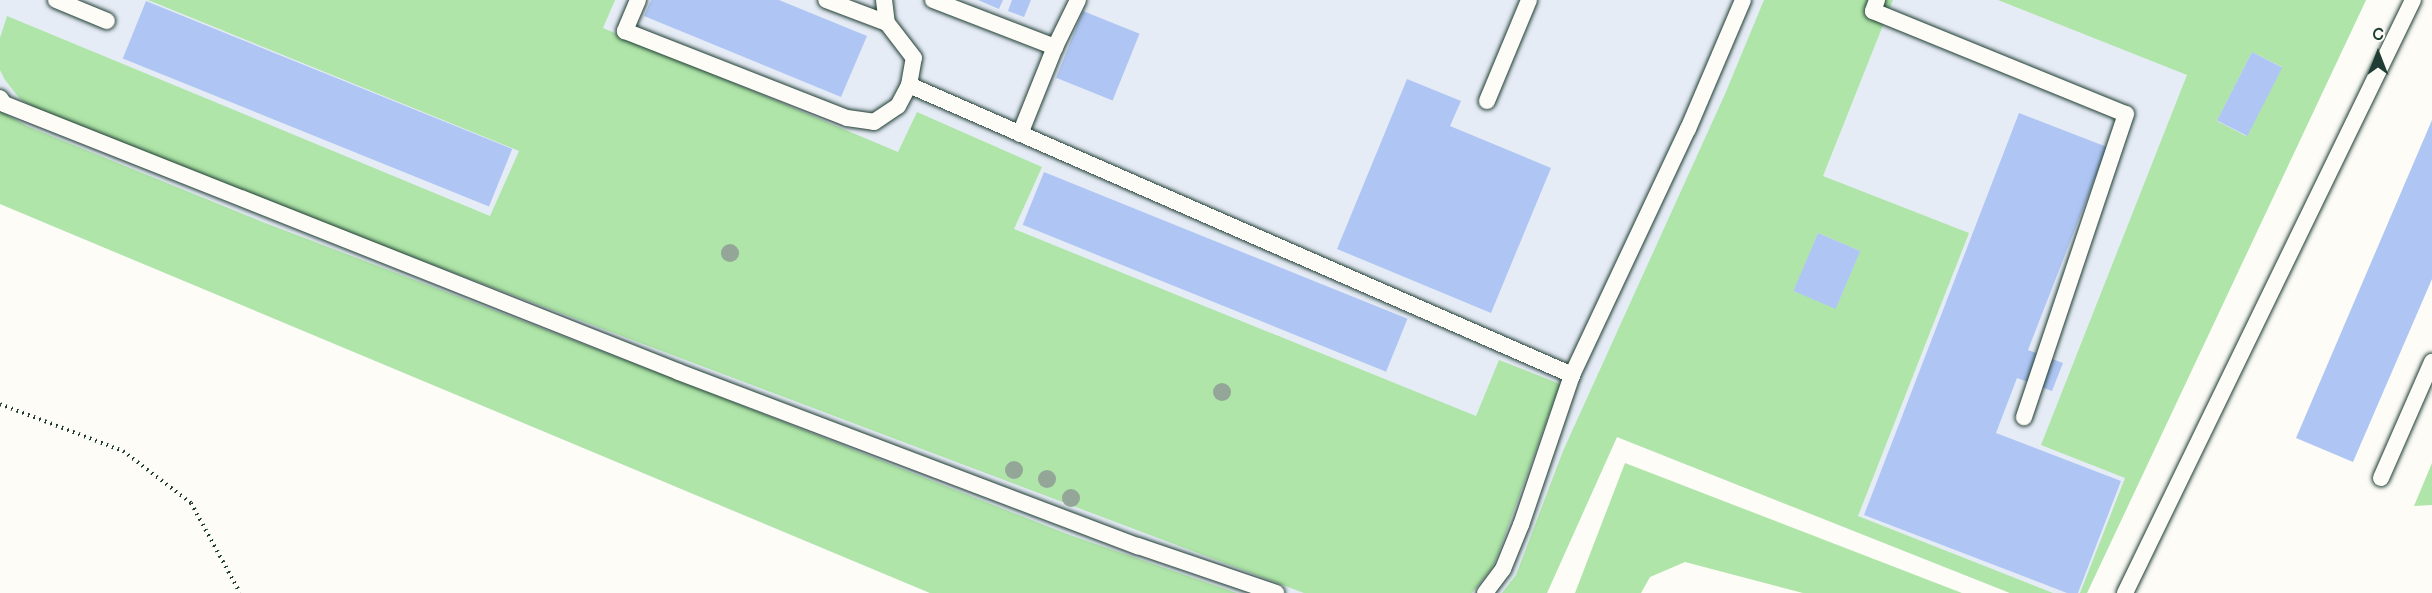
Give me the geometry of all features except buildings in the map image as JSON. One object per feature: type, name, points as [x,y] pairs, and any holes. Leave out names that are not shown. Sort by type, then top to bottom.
[{"type":"lane","points":[[56,0],[107,21]]},
{"type":"lane","points":[[638,0],[625,31],[847,118],[874,122],[898,106],[909,85],[914,58],[887,24],[826,0]]},
{"type":"lane","points":[[884,0],[887,24]]},
{"type":"lane","points":[[933,0],[1055,47]]},
{"type":"lane","points":[[1020,134],[1055,47],[1078,0]]},
{"type":"lane","points":[[1487,101],[1529,0]]},
{"type":"lane","points":[[1485,593],[1508,558],[1572,375],[1688,129],[1743,0]]},
{"type":"lane","points":[[1877,0],[1873,11],[2126,114],[2024,417]]},
{"type":"lane","points":[[2125,593],[2414,0]]},
{"type":"lane","points":[[909,85],[1572,375]]},
{"type":"lane","points":[[0,98],[4,104],[679,372],[1138,546],[1276,593]]},
{"type":"lane","points":[[2381,478],[2432,362]]},
{"type":"path","points":[[0,404],[123,451],[191,503],[240,593]]},
{"type":"shaded area","points":[[0,0],[2366,0],[2087,593],[2010,593],[1617,437],[1547,593],[930,593],[0,204]]},
{"type":"green space","points":[[148,0],[615,0],[603,28],[898,152],[917,112],[1042,167],[1014,229],[1476,416],[1499,360],[1560,384],[1498,554],[1492,568],[1472,593],[1304,593],[205,179],[29,105],[20,99],[5,80],[0,70],[0,38],[7,16],[490,216],[519,151]]},
{"type":"green space","points":[[1764,0],[1893,0],[1823,176],[1969,233],[1858,516],[2053,593],[2010,593],[1617,437],[1547,593],[1502,593],[1516,575],[1563,451],[1725,94]],"holes":[[[1818,233],[1860,251],[1836,308],[1794,291]]]},
{"type":"green space","points":[[1998,0],[2366,0],[2087,593],[2080,593],[2125,478],[2041,445],[2187,75]],"holes":[[[2252,52],[2282,67],[2246,136],[2217,121]]]},
{"type":"green space","points":[[0,111],[27,126],[260,221],[672,378],[1067,534],[1237,593],[930,593],[0,204]]},
{"type":"green space","points":[[1625,463],[1962,593],[1803,593],[1685,562],[1650,577],[1641,593],[1575,593]]},
{"type":"green space","points":[[2432,463],[2432,505],[2414,506]]}]
